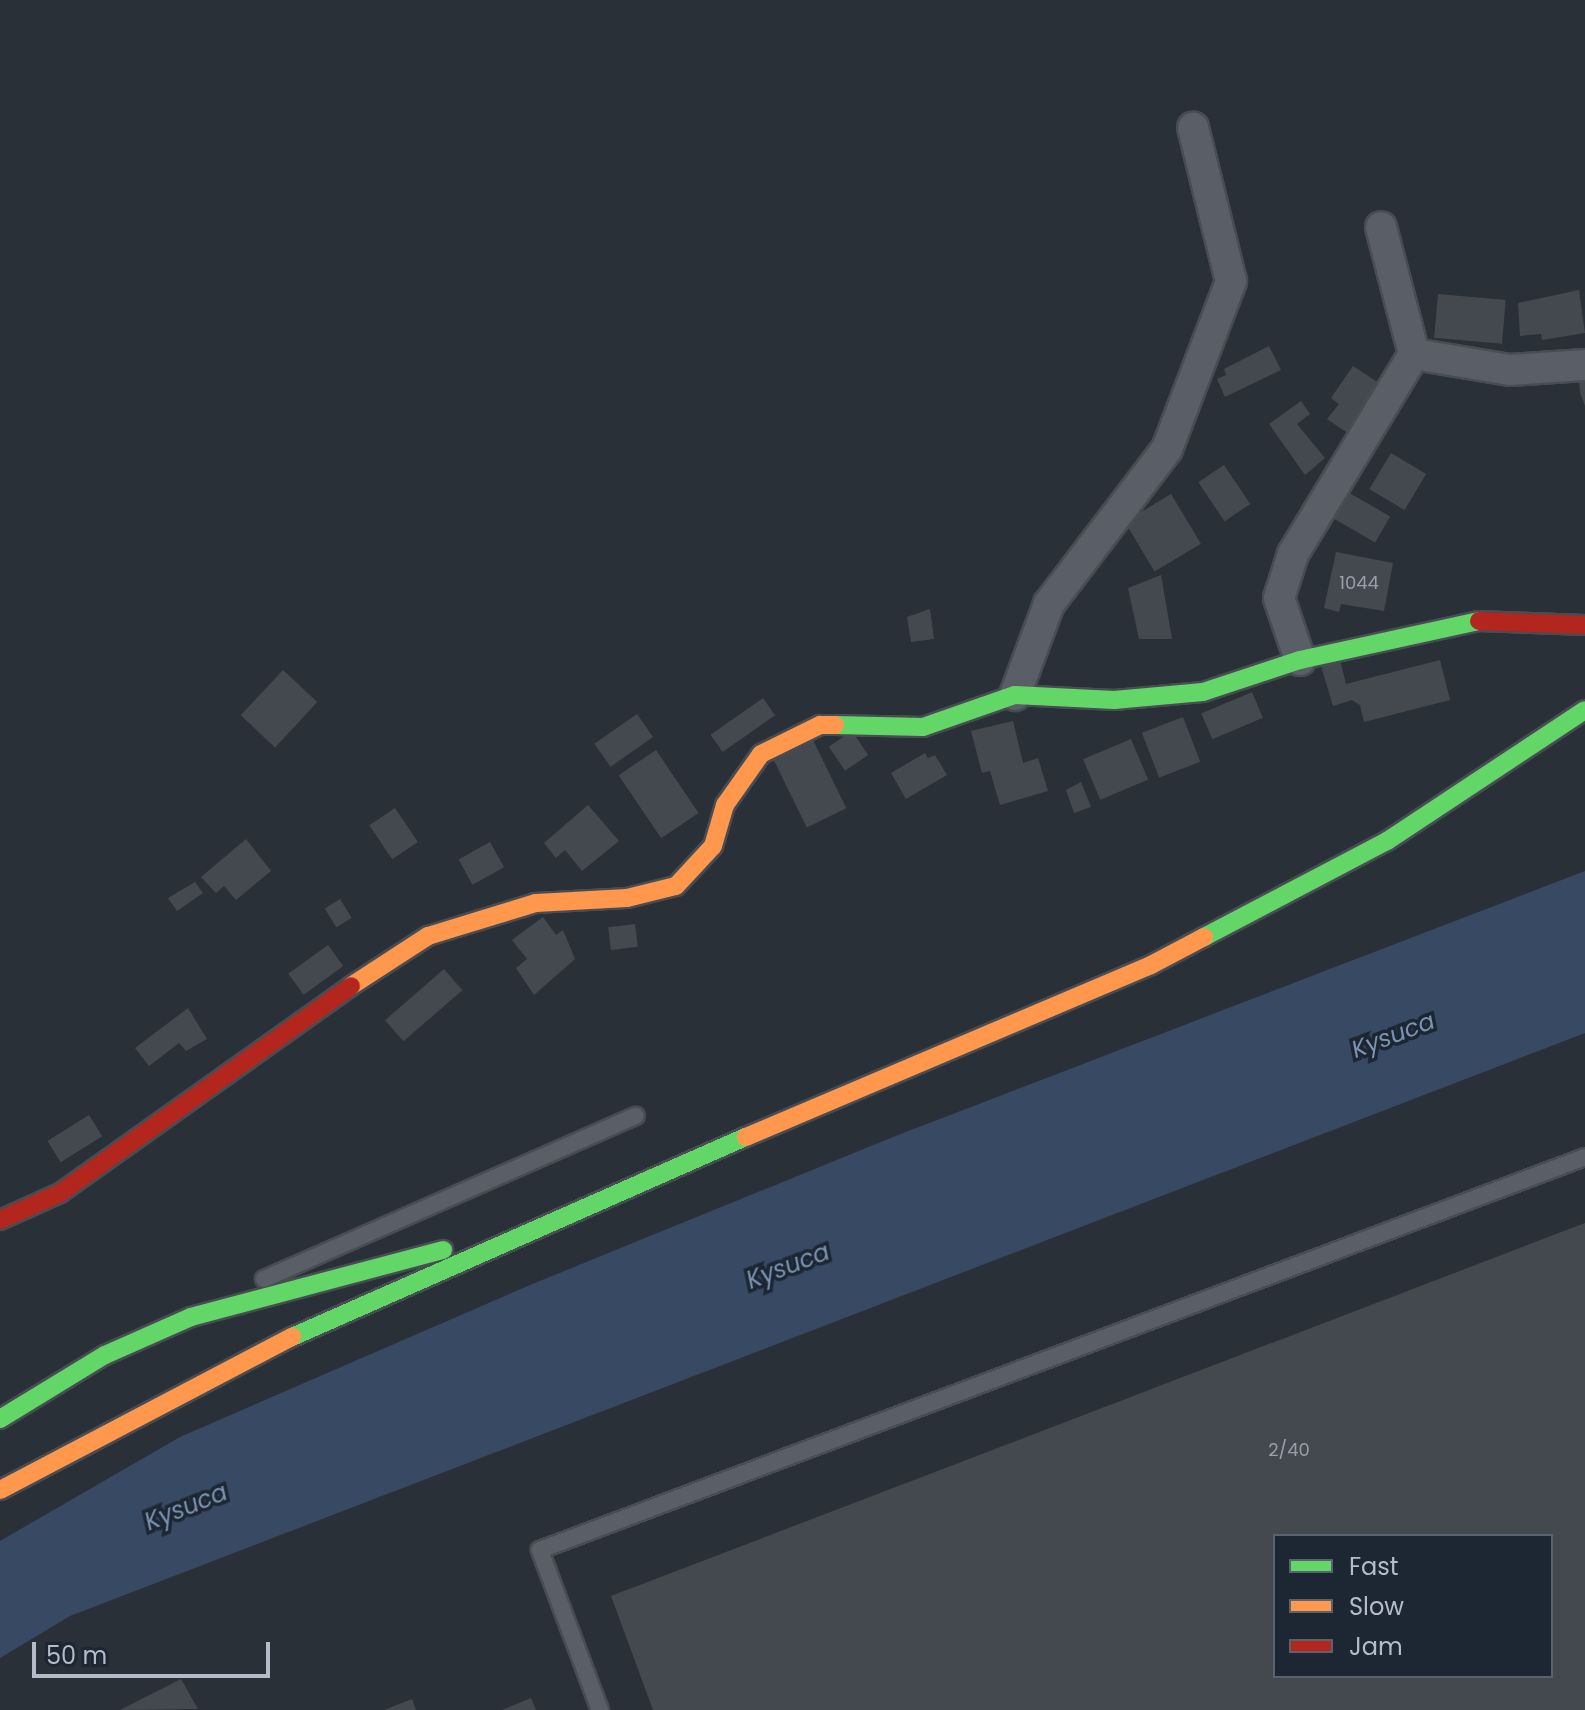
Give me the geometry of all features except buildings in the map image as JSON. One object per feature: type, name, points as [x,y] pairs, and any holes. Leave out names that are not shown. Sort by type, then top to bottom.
[{"type":"main road","points":[[0,1220],[60,1193],[316,1008],[428,936],[536,903],[627,898],[676,886],[713,846],[725,805],[761,754],[820,725],[923,727],[1015,695],[1114,700],[1203,692],[1300,660],[1455,622],[1513,619],[1585,625]]},
{"type":"main road","points":[[0,1490],[247,1358],[516,1234],[1151,965],[1387,841],[1585,710]]},
{"type":"main road","points":[[0,1419],[105,1355],[191,1317],[354,1271],[516,1234]]},
{"type":"street","points":[[1015,695],[1049,604],[1167,449],[1231,281],[1193,128]]},
{"type":"street","points":[[1300,660],[1279,598],[1293,554],[1414,354],[1381,227]]},
{"type":"street","points":[[1414,354],[1510,370],[1585,365]]},
{"type":"lane","points":[[105,1355],[343,1241],[636,1116]]},
{"type":"lane","points":[[600,1710],[540,1550],[1585,1157]]},
{"type":"water","name":"Kysuca","points":[[1585,871],[1585,1033],[70,1616],[0,1658],[0,1541],[180,1437],[530,1285],[898,1135]]},
{"type":"traffic: fast","points":[[835,725],[923,727],[1015,695],[1114,700],[1203,692],[1300,660],[1479,621]]},
{"type":"traffic: fast","points":[[1204,937],[1387,841],[1585,710]]},
{"type":"traffic: fast","points":[[292,1337],[746,1137]]},
{"type":"traffic: fast","points":[[0,1419],[105,1355],[191,1317],[443,1250]]},
{"type":"traffic: slow","points":[[351,986],[428,936],[536,903],[627,898],[676,886],[713,846],[725,805],[761,754],[820,725],[835,725]]},
{"type":"traffic: slow","points":[[746,1137],[1151,965],[1204,937]]},
{"type":"traffic: slow","points":[[0,1490],[292,1337]]},
{"type":"traffic: jam","points":[[1479,621],[1585,625]]},
{"type":"traffic: jam","points":[[0,1220],[60,1193],[351,986]]}]
